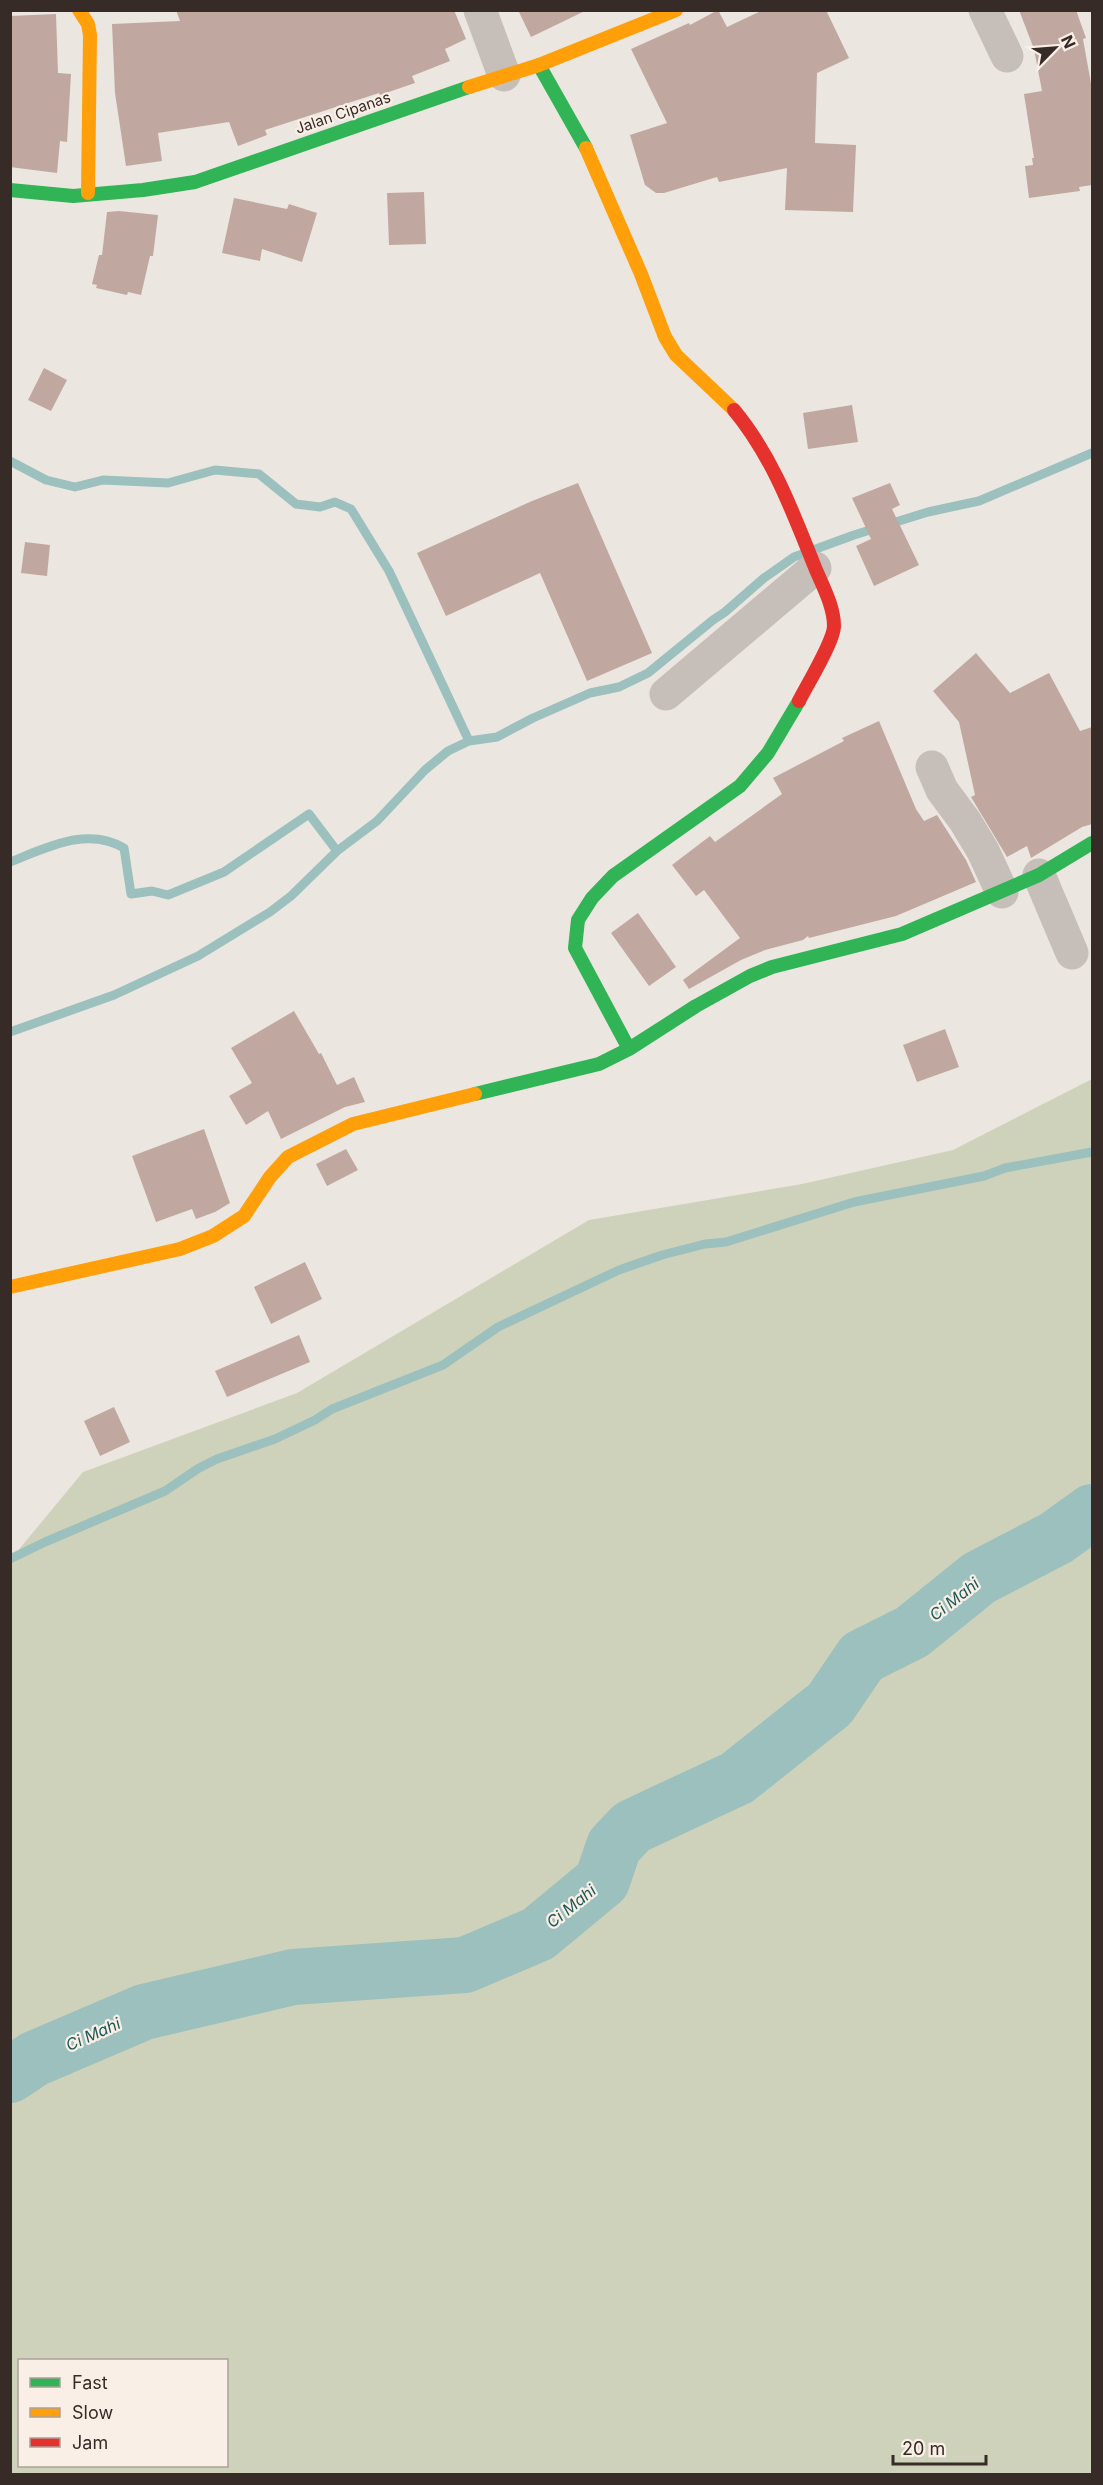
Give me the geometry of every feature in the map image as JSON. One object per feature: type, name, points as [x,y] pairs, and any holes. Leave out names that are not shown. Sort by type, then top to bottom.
[{"type":"street","points":[[79,10],[88,24],[90,35],[88,193]]},
{"type":"street","points":[[480,10],[504,75]]},
{"type":"street","name":"Jalan Cipanas","points":[[10,190],[73,196],[143,190],[195,182],[504,75],[539,65],[676,10]]},
{"type":"street","points":[[984,10],[1006,56]]},
{"type":"street","points":[[539,65],[586,147],[641,274],[665,337],[676,355],[731,406],[756,437],[789,500],[826,592],[834,626],[830,640],[773,748],[739,787],[698,819],[651,847],[608,880],[578,917],[574,944],[586,971],[629,1048]]},
{"type":"street","points":[[666,694],[815,568]]},
{"type":"street","points":[[932,767],[942,790],[965,820],[983,850],[1002,891]]},
{"type":"street","points":[[10,1287],[180,1250],[213,1236],[244,1216],[270,1177],[288,1157],[353,1124],[599,1064],[750,976],[772,967],[902,934],[1039,875],[1092,843]]},
{"type":"street","points":[[1039,875],[1072,953]]},
{"type":"green space","points":[[1092,1079],[1092,2474],[11,2474],[11,1559],[83,1472],[297,1393],[589,1220],[802,1184],[953,1150]]},
{"type":"building","points":[[176,10],[454,10],[466,39],[445,49],[450,61],[412,76],[415,83],[265,130],[267,135],[238,146],[229,122],[158,133],[162,161],[126,166],[115,93],[112,24],[180,21]]},
{"type":"building","points":[[518,10],[587,10],[531,37]]},
{"type":"building","points":[[718,10],[727,27],[763,10],[826,10],[849,58],[817,73],[815,143],[856,145],[853,212],[785,210],[787,168],[719,182],[717,177],[664,193],[656,193],[645,185],[630,135],[667,123],[631,49],[689,23],[690,25]]},
{"type":"building","points":[[1019,10],[1076,10],[1086,38],[1083,39],[1092,89],[1092,185],[1079,187],[1080,191],[1029,198],[1025,166],[1033,165],[1032,158],[1034,158],[1024,94],[1042,91],[1034,49]]},
{"type":"building","points":[[56,14],[58,73],[71,74],[67,142],[60,141],[57,173],[10,167],[10,16]]},
{"type":"building","points":[[424,192],[426,244],[389,245],[387,193]]},
{"type":"building","points":[[234,198],[287,209],[289,204],[317,213],[302,262],[262,249],[260,261],[222,253]]},
{"type":"building","points":[[107,212],[158,215],[153,256],[150,256],[141,295],[128,292],[127,295],[96,288],[97,285],[92,284],[99,255],[102,255]]},
{"type":"building","points":[[44,368],[67,380],[51,411],[28,400]]},
{"type":"building","points":[[852,405],[858,442],[808,449],[803,413]]},
{"type":"building","points":[[578,483],[652,653],[587,681],[540,573],[446,616],[417,553],[532,501]]},
{"type":"building","points":[[890,483],[900,505],[892,509],[919,565],[874,586],[856,546],[871,539],[852,498]]},
{"type":"building","points":[[25,542],[50,545],[47,576],[21,573]]},
{"type":"building","points":[[976,653],[1010,693],[1049,673],[1080,731],[1092,727],[1092,824],[1082,827],[1031,858],[1027,846],[1007,857],[971,797],[975,795],[959,722],[933,691]]},
{"type":"building","points":[[879,721],[916,809],[924,821],[937,815],[966,860],[976,882],[896,916],[809,938],[808,936],[803,940],[765,950],[741,960],[689,989],[683,980],[740,938],[704,890],[696,896],[672,865],[710,836],[715,842],[782,794],[773,778],[844,741],[842,738]]},
{"type":"building","points":[[638,913],[676,967],[649,986],[611,933]]},
{"type":"building","points":[[294,1011],[319,1054],[321,1053],[337,1085],[354,1077],[365,1102],[345,1107],[281,1139],[268,1111],[246,1125],[229,1096],[252,1083],[231,1048]]},
{"type":"building","points":[[945,1029],[959,1067],[917,1082],[903,1045]]},
{"type":"building","points":[[204,1129],[230,1203],[196,1219],[192,1209],[156,1222],[132,1156]]},
{"type":"building","points":[[346,1149],[358,1170],[327,1186],[316,1164]]},
{"type":"building","points":[[305,1262],[322,1299],[271,1324],[254,1287]]},
{"type":"building","points":[[299,1335],[310,1362],[227,1397],[215,1371]]},
{"type":"building","points":[[114,1407],[130,1442],[100,1456],[84,1421]]},
{"type":"waterway","points":[[10,1032],[114,995],[198,956],[270,912],[291,896],[337,851],[377,821],[425,770],[448,751],[469,741],[497,737],[590,693],[619,687],[648,673],[764,578],[794,557],[928,512],[979,501],[1092,453]]},
{"type":"waterway","points":[[10,461],[46,480],[75,487],[103,480],[168,483],[215,470],[259,474],[296,504],[320,507],[335,502],[351,509],[389,571],[469,741]]},
{"type":"waterway","points":[[10,862],[52,846],[81,839],[96,839],[124,848],[131,894],[152,891],[168,895],[224,872],[309,814],[337,851]]},
{"type":"waterway","points":[[10,1559],[165,1491],[217,1459],[275,1439],[315,1420],[332,1409],[443,1365],[498,1327],[619,1270],[662,1255],[705,1244],[726,1242],[854,1202],[984,1176],[1005,1168],[1092,1152]]},
{"type":"waterway","name":"Ci Mahi","points":[[10,2075],[34,2059],[144,2012],[293,1977],[465,1965],[538,1934],[602,1881],[614,1846],[632,1827],[737,1778],[830,1704],[862,1657],[912,1632],[979,1578],[1056,1538],[1092,1512]]},
{"type":"traffic: fast","points":[[539,65],[586,148]]},
{"type":"traffic: fast","points":[[10,190],[73,196],[143,190],[195,182],[469,87]]},
{"type":"traffic: fast","points":[[475,1094],[599,1064],[629,1049],[575,948],[578,920],[592,898],[613,876],[740,786],[768,753],[799,701]]},
{"type":"traffic: fast","points":[[629,1049],[696,1006],[750,976],[772,967],[902,934],[1039,875],[1092,843]]},
{"type":"traffic: slow","points":[[79,10],[88,24],[90,35],[88,193]]},
{"type":"traffic: slow","points":[[469,87],[539,65],[676,10]]},
{"type":"traffic: slow","points":[[586,148],[641,274],[665,337],[676,355],[734,410]]},
{"type":"traffic: slow","points":[[10,1287],[180,1249],[213,1236],[244,1216],[270,1177],[288,1157],[353,1124],[475,1094]]},
{"type":"traffic: jam","points":[[734,410],[759,446],[780,484],[832,610],[834,626],[830,642],[799,701]]}]
